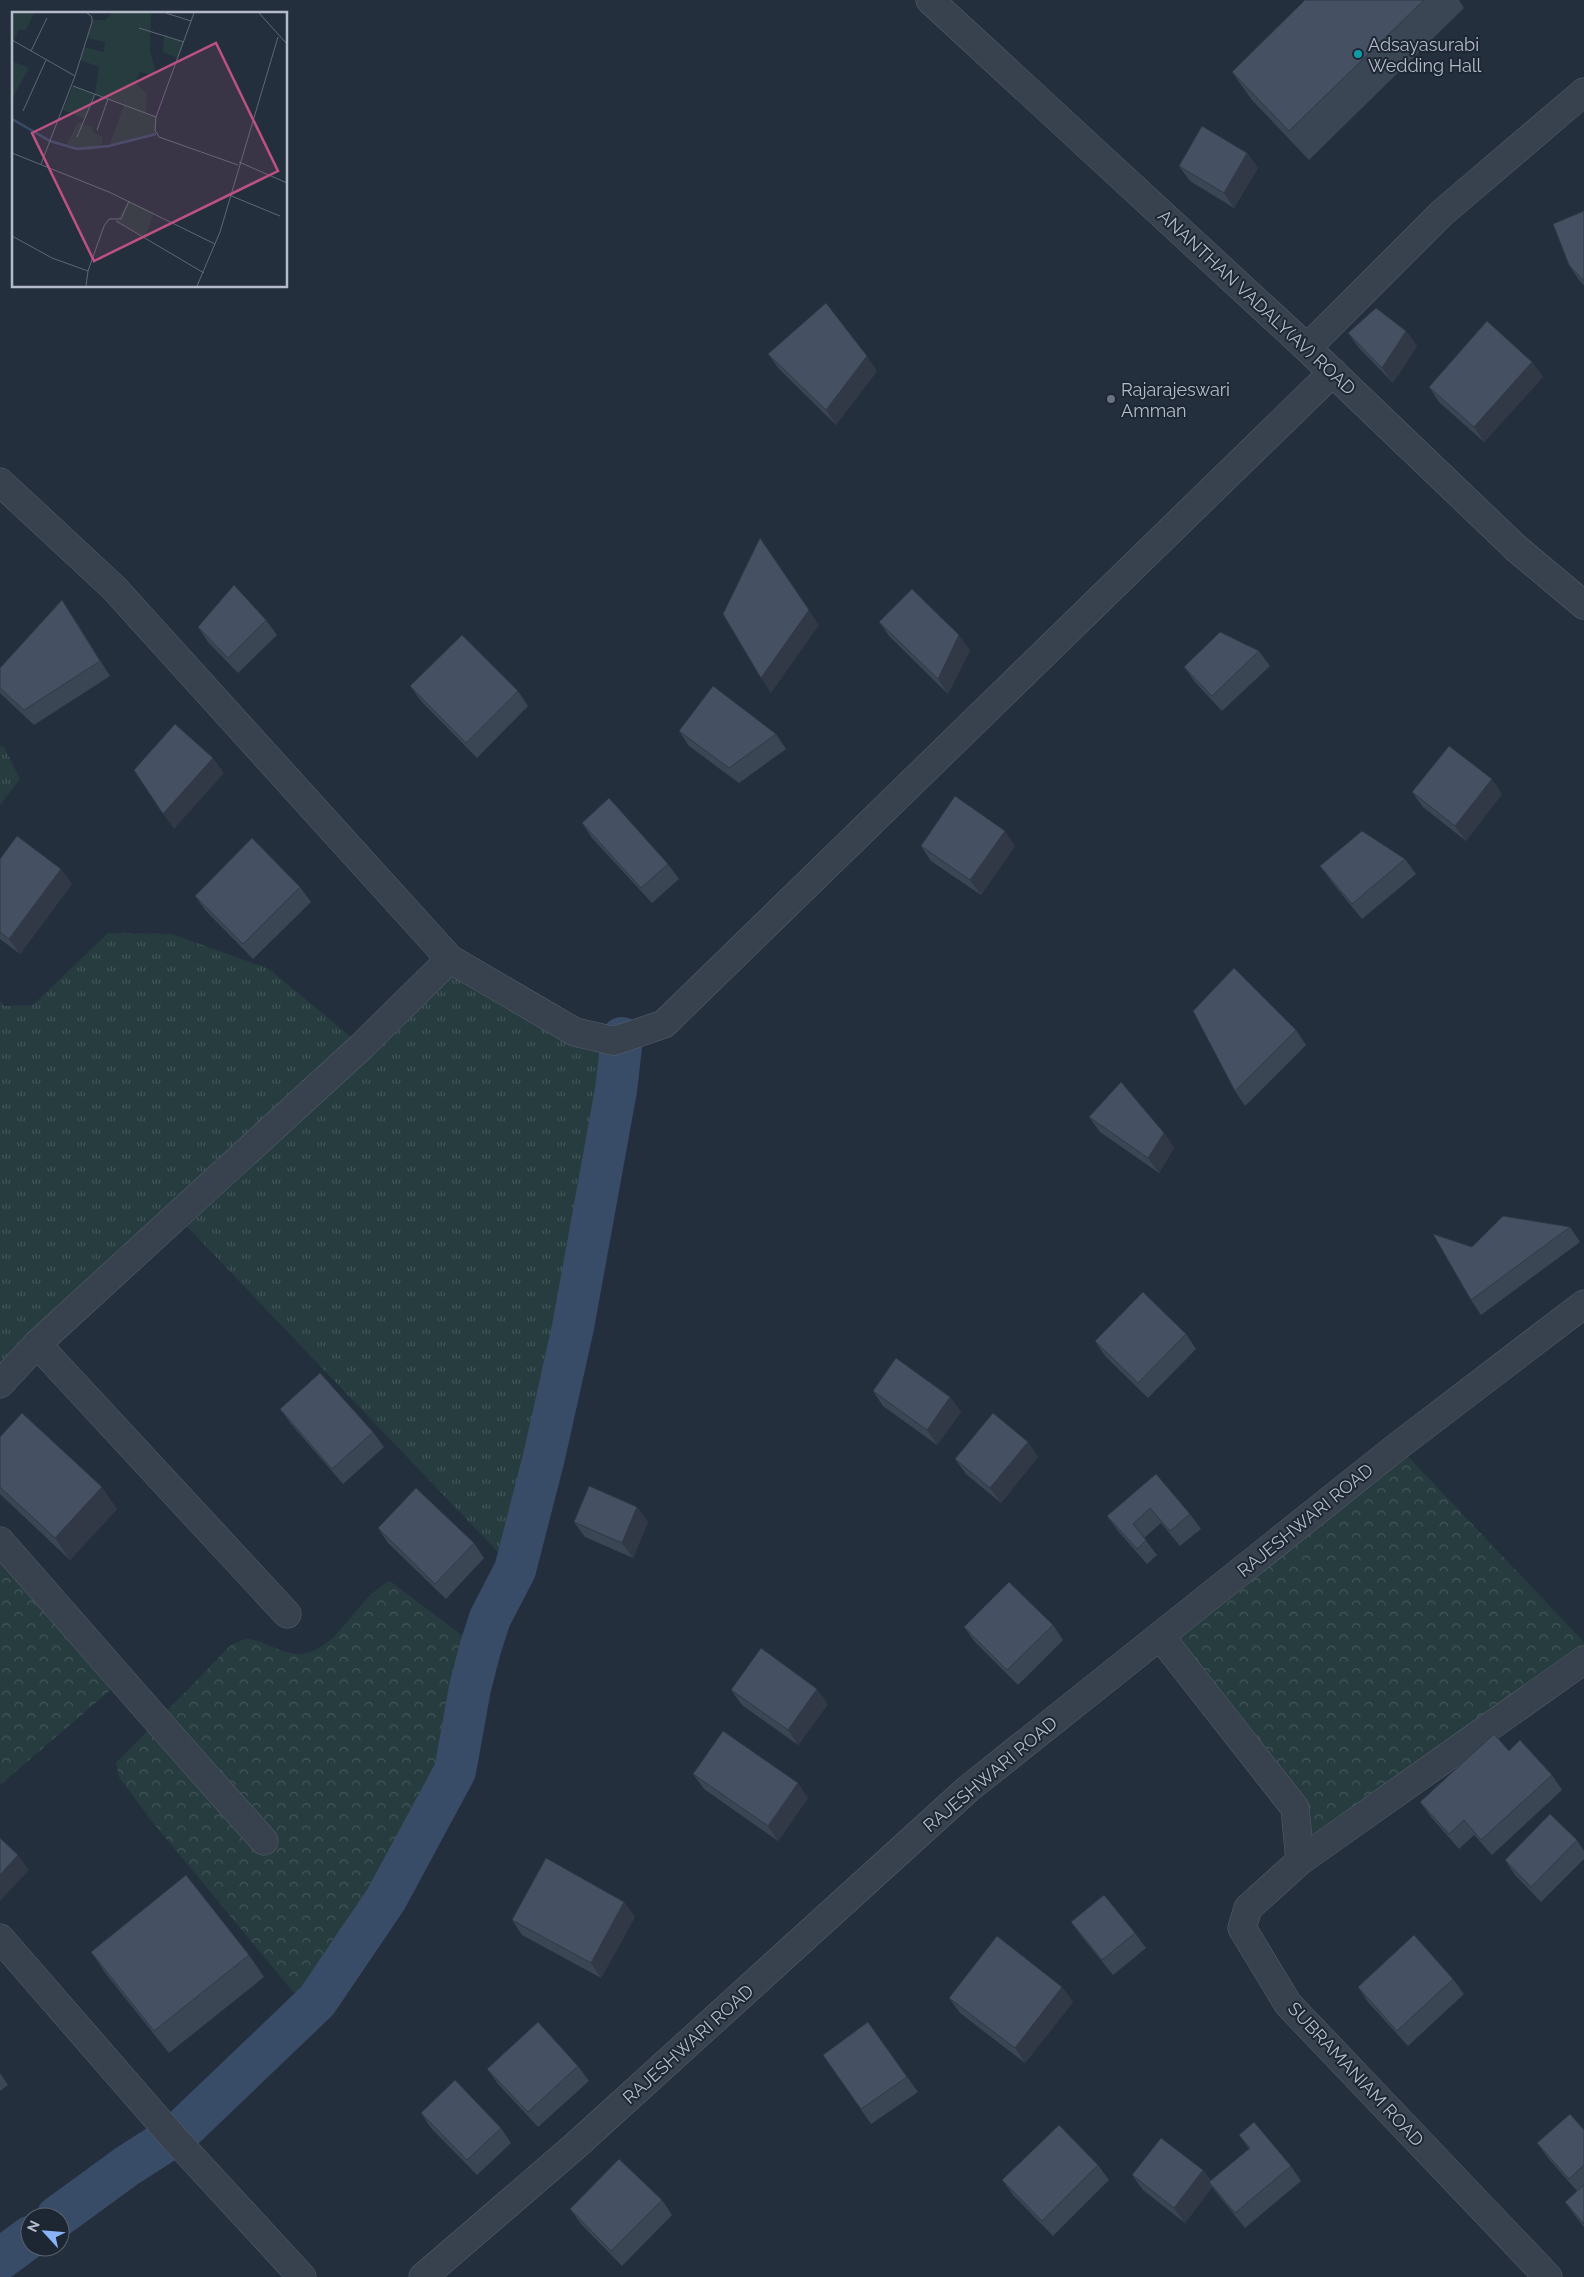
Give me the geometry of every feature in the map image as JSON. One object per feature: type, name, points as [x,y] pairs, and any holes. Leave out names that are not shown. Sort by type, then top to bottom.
[{"type":"street","name":"ANANTHAN VADALY(AV) ROAD","points":[[930,0],[1333,372],[1517,549],[1584,605]]},
{"type":"street","points":[[1307,348],[1442,213],[1584,92]]},
{"type":"street","points":[[0,482],[114,588],[450,959],[575,1032],[614,1041],[664,1024],[865,826],[1333,372]]},
{"type":"street","points":[[0,1384],[37,1344],[362,1046],[450,959]]},
{"type":"street","name":"RAJESHWARI ROAD","points":[[423,2277],[574,2147],[968,1789],[1398,1446],[1584,1304]]},
{"type":"street","points":[[37,1344],[287,1614]]},
{"type":"street","points":[[0,1541],[157,1722],[264,1841]]},
{"type":"street","points":[[1160,1636],[1295,1808],[1300,1862]]},
{"type":"street","name":"SUBRAMANIAM ROAD","points":[[1548,2277],[1288,2004],[1242,1928],[1248,1908],[1300,1862],[1584,1660]]},
{"type":"street","points":[[0,1938],[153,2114],[302,2277]]},
{"type":"green space","points":[[0,745],[4,747],[20,779],[0,805]]},
{"type":"green space","points":[[108,933],[172,934],[269,969],[362,1046],[450,959],[621,1053],[600,1183],[575,1313],[547,1442],[515,1570],[177,1216],[0,1381],[0,1001],[5,1006],[33,1005]]},
{"type":"green space","points":[[1398,1446],[1584,1642],[1584,1660],[1300,1861],[1295,1808],[1160,1636]]},
{"type":"green space","points":[[0,1541],[122,1680],[0,1785]]},
{"type":"green space","points":[[390,1581],[480,1649],[470,1688],[455,1771],[386,1899],[317,2001],[308,2010],[150,1819],[119,1777],[116,1763],[232,1644],[245,1639],[253,1640],[282,1651],[297,1654],[317,1649],[339,1632],[378,1588]]},
{"type":"building","points":[[1305,0],[1424,0],[1289,131],[1232,72]]},
{"type":"building","points":[[1202,126],[1247,153],[1224,193],[1179,166]]},
{"type":"building","points":[[1584,211],[1584,281],[1569,265],[1553,224]]},
{"type":"building","points":[[826,303],[867,356],[826,410],[768,354]]},
{"type":"building","points":[[1376,308],[1406,331],[1382,368],[1348,333]]},
{"type":"building","points":[[1487,321],[1532,362],[1474,427],[1429,387]]},
{"type":"building","points":[[760,538],[809,610],[761,678],[723,614]]},
{"type":"building","points":[[234,585],[266,620],[228,658],[198,627]]},
{"type":"building","points":[[912,589],[959,635],[938,679],[879,622]]},
{"type":"building","points":[[62,600],[100,661],[24,710],[0,688],[0,668]]},
{"type":"building","points":[[1220,632],[1259,651],[1212,696],[1184,667]]},
{"type":"building","points":[[462,635],[518,691],[466,743],[410,686]]},
{"type":"building","points":[[713,686],[776,734],[729,768],[679,731]]},
{"type":"building","points":[[175,724],[213,758],[163,814],[134,770]]},
{"type":"building","points":[[1449,746],[1492,779],[1455,826],[1412,792]]},
{"type":"building","points":[[955,796],[1005,831],[970,880],[921,846]]},
{"type":"building","points":[[609,798],[668,864],[641,888],[582,823]]},
{"type":"building","points":[[1362,831],[1405,859],[1352,904],[1320,866]]},
{"type":"building","points":[[17,836],[61,869],[9,939],[0,932],[0,859]]},
{"type":"building","points":[[252,838],[300,887],[243,944],[195,896]]},
{"type":"building","points":[[1234,968],[1296,1030],[1235,1091],[1193,1011]]},
{"type":"building","points":[[1121,1082],[1164,1133],[1148,1158],[1089,1117]]},
{"type":"building","points":[[1503,1216],[1570,1227],[1471,1300],[1433,1234],[1472,1247]]},
{"type":"building","points":[[1143,1292],[1186,1334],[1138,1383],[1095,1341]]},
{"type":"building","points":[[896,1358],[950,1397],[927,1430],[873,1391]]},
{"type":"building","points":[[320,1373],[373,1432],[332,1469],[280,1409]]},
{"type":"building","points":[[22,1413],[102,1487],[55,1538],[0,1487],[0,1437]]},
{"type":"building","points":[[993,1413],[1028,1442],[990,1488],[955,1459]]},
{"type":"building","points":[[1156,1474],[1190,1514],[1170,1531],[1150,1508],[1133,1524],[1146,1540],[1137,1549],[1107,1516]]},
{"type":"building","points":[[589,1486],[637,1507],[622,1543],[574,1522]]},
{"type":"building","points":[[416,1488],[474,1543],[435,1584],[378,1528]]},
{"type":"building","points":[[1009,1582],[1053,1625],[1007,1670],[964,1627]]},
{"type":"building","points":[[761,1648],[817,1689],[788,1730],[731,1690]]},
{"type":"building","points":[[723,1731],[798,1783],[768,1826],[693,1774]]},
{"type":"building","points":[[1494,1734],[1509,1751],[1520,1740],[1552,1775],[1481,1840],[1464,1820],[1449,1834],[1420,1802]]},
{"type":"building","points":[[1550,1814],[1577,1840],[1531,1887],[1505,1860]]},
{"type":"building","points":[[0,1838],[18,1855],[0,1875]]},
{"type":"building","points":[[546,1858],[624,1902],[591,1963],[512,1920]]},
{"type":"building","points":[[186,1875],[249,1955],[154,2031],[91,1952]]},
{"type":"building","points":[[1104,1895],[1135,1933],[1102,1960],[1071,1922]]},
{"type":"building","points":[[1414,1935],[1453,1979],[1397,2031],[1358,1987]]},
{"type":"building","points":[[997,1936],[1062,1987],[1015,2048],[949,1998]]},
{"type":"building","points":[[538,2022],[578,2066],[528,2112],[487,2069]]},
{"type":"building","points":[[868,2022],[907,2077],[861,2109],[823,2055]]},
{"type":"building","points":[[455,2080],[501,2128],[467,2160],[421,2113]]},
{"type":"building","points":[[1570,2114],[1584,2130],[1584,2165],[1569,2179],[1537,2143]]},
{"type":"building","points":[[1254,2122],[1291,2166],[1235,2213],[1209,2182],[1250,2148],[1239,2135]]},
{"type":"building","points":[[1059,2125],[1098,2165],[1042,2221],[1002,2180]]},
{"type":"building","points":[[1161,2138],[1203,2170],[1174,2208],[1132,2175]]},
{"type":"building","points":[[619,2159],[662,2200],[611,2251],[570,2209]]},
{"type":"building","points":[[1584,2185],[1584,2224],[1565,2202]]},
{"type":"waterway","points":[[70,2208],[127,2166],[180,2132],[317,2001],[386,1899],[455,1771],[470,1688],[480,1649],[490,1618],[515,1570],[544,1457],[573,1327],[616,1090],[622,1038]]},
{"type":"waterway","points":[[0,2259],[20,2244]]},
{"type":"place","name":"Adsayasurabi Wedding Hall","points":[[1358,54]]},
{"type":"place","name":"Rajarajeswari Amman","points":[[1111,399]]}]
